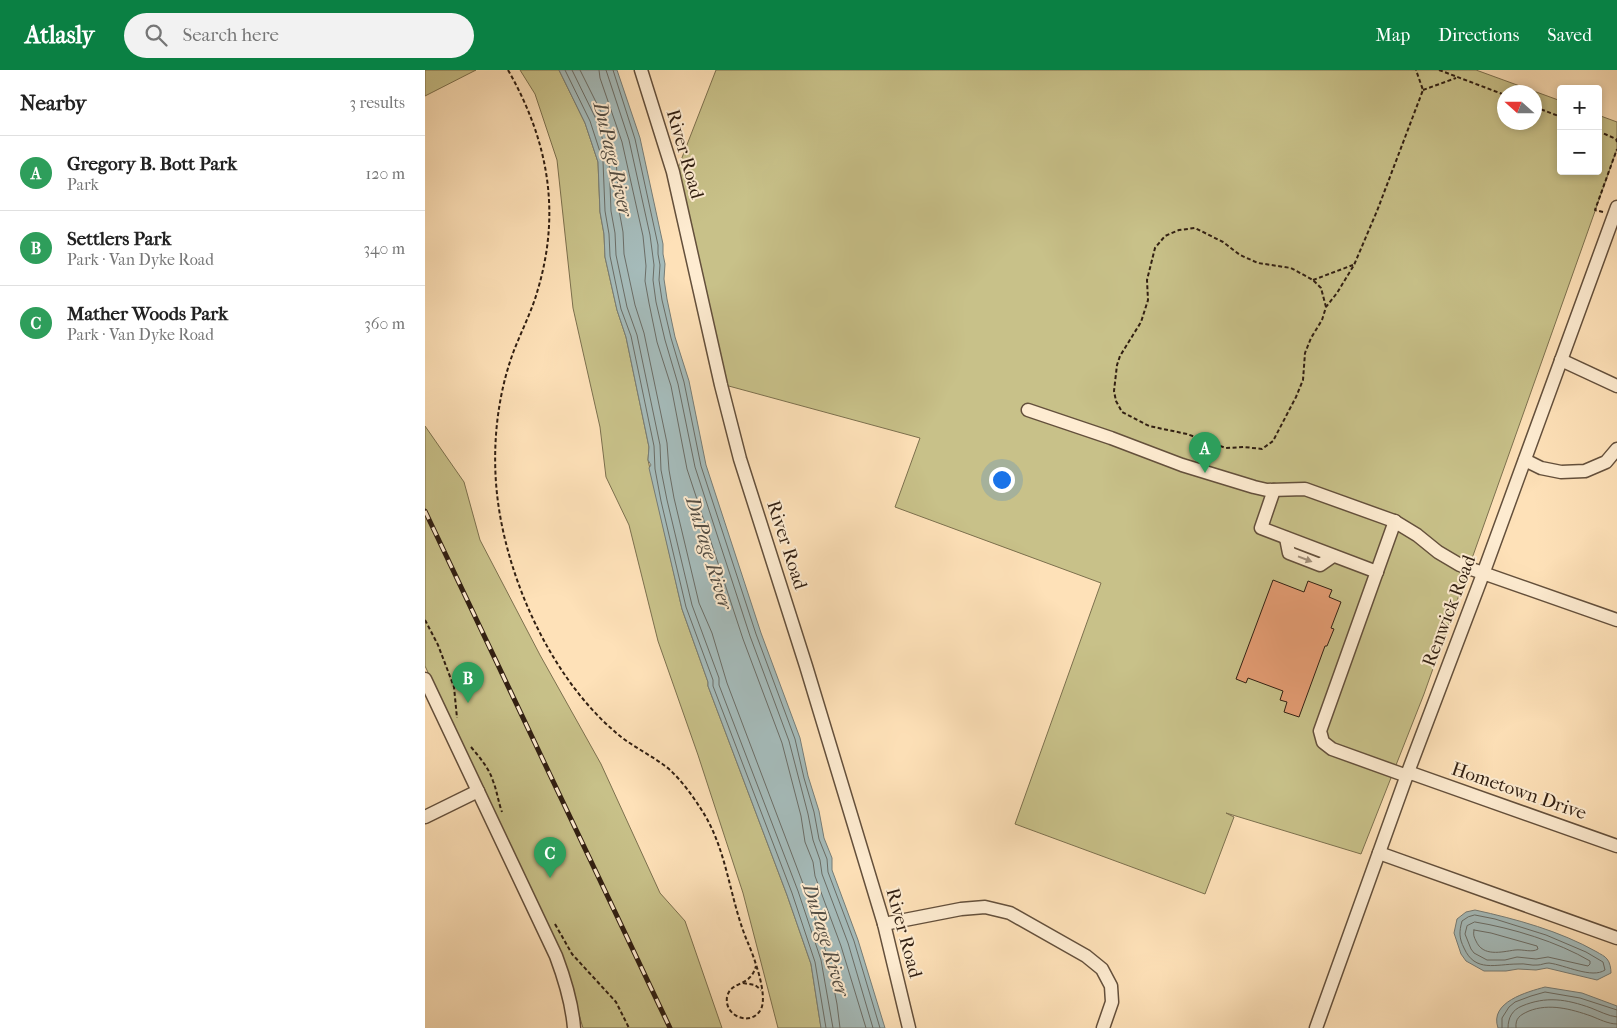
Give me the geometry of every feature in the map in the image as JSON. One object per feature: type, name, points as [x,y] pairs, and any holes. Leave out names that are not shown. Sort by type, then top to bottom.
[{"type":"street","name":"River Road","points":[[641,70],[673,172],[721,385],[741,460],[884,924],[909,1028]]},
{"type":"street","name":"Renwick Road","points":[[1316,1028],[1408,774],[1614,220]]},
{"type":"street","points":[[1561,360],[1617,386]]},
{"type":"street","points":[[1028,410],[1111,438],[1181,465],[1254,488],[1274,490],[1305,489],[1395,521],[1417,535],[1438,552],[1460,565],[1617,620]]},
{"type":"street","points":[[1525,460],[1541,468],[1561,472],[1585,471],[1606,462],[1617,449]]},
{"type":"street","points":[[1274,490],[1261,528],[1286,538],[1289,553],[1320,565],[1333,556],[1377,572],[1395,521]]},
{"type":"street","name":"Hometown Drive","points":[[1377,572],[1320,731],[1323,742],[1332,749],[1617,846]]},
{"type":"street","points":[[425,679],[556,956],[567,985],[573,1010],[574,1028]]},
{"type":"street","points":[[425,817],[478,790]]},
{"type":"street","points":[[1379,853],[1617,938]]},
{"type":"street","points":[[884,924],[961,909],[985,907],[1010,913],[1086,956],[1102,969],[1111,986],[1112,1002],[1103,1028]]},
{"type":"path","points":[[508,70],[529,111],[538,134],[545,166],[550,215],[548,243],[538,290],[508,369],[499,412],[496,442],[497,492],[500,518],[508,553],[517,580],[535,621],[564,675],[578,695],[594,713],[631,745],[668,769],[701,808],[714,831],[741,925],[756,966],[763,992],[761,1009],[756,1015],[748,1019],[737,1017],[727,1005],[727,995],[731,989],[751,977],[756,966]]},
{"type":"path","points":[[1326,307],[1321,288],[1313,280],[1291,268],[1258,263],[1240,255],[1223,242],[1195,228],[1179,230],[1165,236],[1155,248],[1147,280],[1148,300],[1141,322],[1120,356],[1117,365],[1114,391],[1116,401],[1122,412],[1149,426],[1187,434],[1226,448],[1262,449],[1273,441],[1303,380],[1305,353],[1311,338],[1322,320],[1326,307],[1337,293],[1353,264],[1377,211],[1423,90],[1416,70]]},
{"type":"path","points":[[1439,70],[1497,92]]},
{"type":"path","points":[[1423,90],[1458,77]]},
{"type":"path","points":[[1542,110],[1557,115]]},
{"type":"path","points":[[1602,132],[1616,139],[1617,142]]},
{"type":"path","points":[[1614,220],[1595,210],[1617,149]]},
{"type":"path","points":[[1313,280],[1353,264]]},
{"type":"path","points":[[425,620],[438,645],[454,687],[458,720]]},
{"type":"path","points":[[469,744],[487,766],[493,779],[498,802],[504,817]]},
{"type":"path","points":[[553,921],[572,954],[616,1002],[629,1028]]},
{"type":"path","points":[[743,983],[755,985],[763,992]]},
{"type":"shaded area","points":[[425,70],[476,70],[425,96]]},
{"type":"shaded area","points":[[520,70],[559,70],[585,123],[598,162],[600,212],[604,234],[605,257],[617,310],[626,337],[649,447],[648,460],[682,609],[708,686],[811,964],[821,1028],[778,1028],[743,893],[658,641],[629,525],[606,477],[600,427],[573,308],[557,160],[535,94]]},
{"type":"shaded area","points":[[716,70],[1476,70],[1517,85],[1497,85],[1497,130],[1542,130],[1542,94],[1557,100],[1557,175],[1602,175],[1602,116],[1617,122],[1617,149],[1424,694],[1361,854],[1226,813],[1234,817],[1205,894],[1015,824],[1101,583],[895,507],[920,438],[725,385],[676,173]]},
{"type":"shaded area","points":[[425,426],[464,482],[480,540],[540,655],[601,764],[660,893],[685,921],[722,1028],[583,1028],[561,954],[425,666]]},
{"type":"water","name":"DuPage River","points":[[559,70],[617,70],[640,138],[663,244],[664,279],[667,299],[675,337],[689,381],[706,465],[761,633],[800,738],[824,838],[832,858],[832,870],[858,940],[885,1028],[821,1028],[811,964],[708,686],[682,609],[649,468],[651,465],[648,460],[649,447],[626,337],[617,310],[605,257],[604,234],[600,212],[598,162],[585,123]]},
{"type":"water","points":[[1475,910],[1537,926],[1568,938],[1606,958],[1610,964],[1611,973],[1597,980],[1547,968],[1484,971],[1466,961],[1461,954],[1454,933],[1457,919],[1466,912]]},
{"type":"water","points":[[1545,987],[1582,993],[1617,1006],[1617,1028],[1498,1028],[1497,1019],[1499,1011],[1504,1005],[1520,995]]},
{"type":"building","points":[[1273,580],[1304,592],[1308,581],[1332,590],[1329,597],[1341,602],[1331,628],[1334,629],[1327,646],[1325,646],[1299,717],[1284,712],[1287,702],[1280,700],[1283,691],[1248,678],[1246,683],[1236,679]]},
{"type":"railway","points":[[425,511],[670,1028]]},
{"type":"place","name":"Gregory B. Bott Park","points":[[1205,473]]},
{"type":"place","name":"Settlers Park","points":[[468,703]]},
{"type":"place","name":"Mather Woods Park","points":[[550,878]]}]
